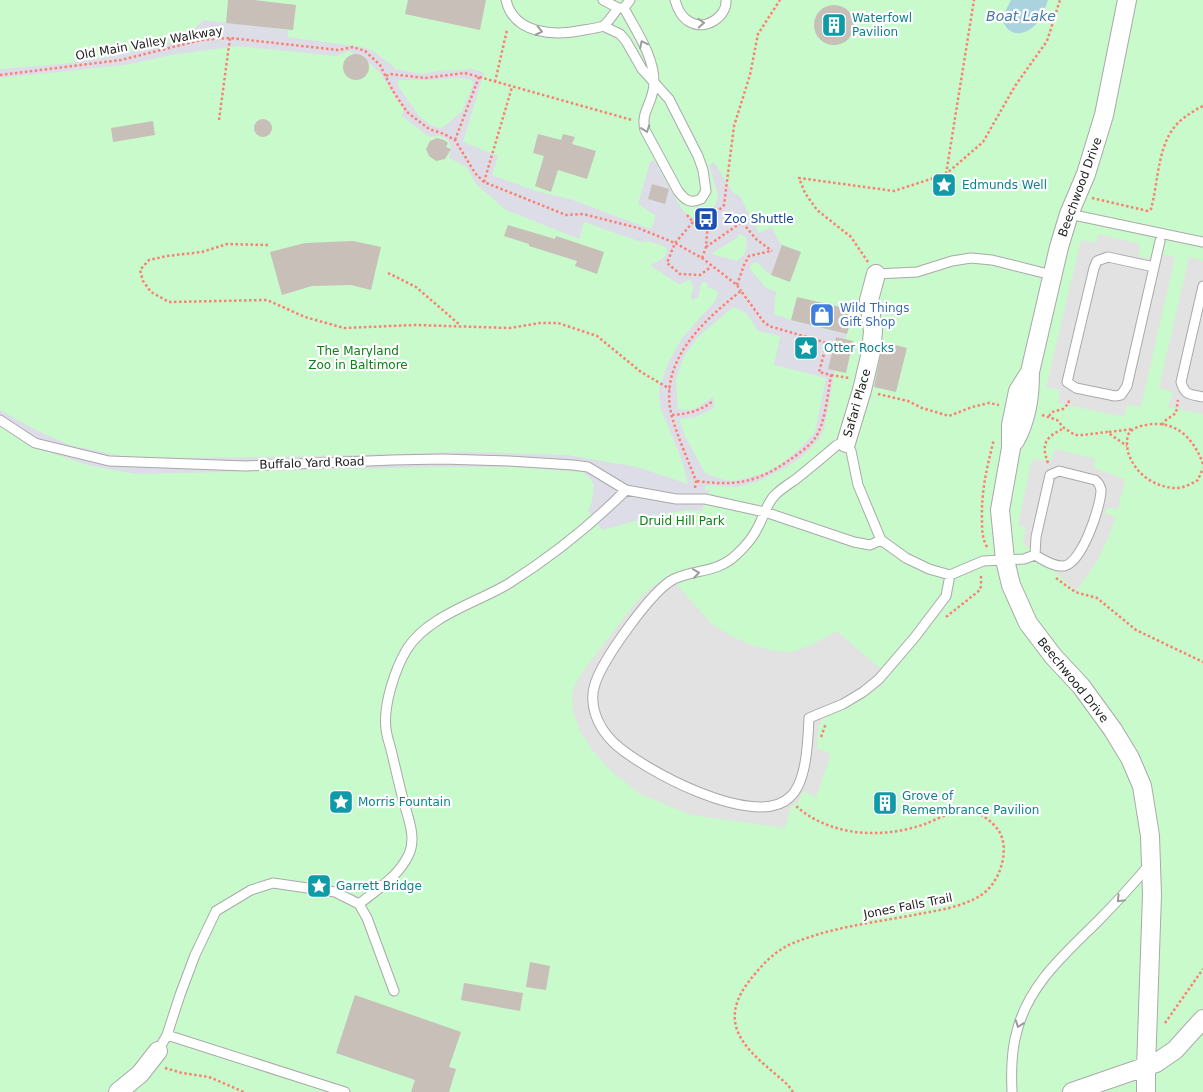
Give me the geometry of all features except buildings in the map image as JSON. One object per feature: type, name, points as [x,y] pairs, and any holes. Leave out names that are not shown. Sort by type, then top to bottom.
[{"type":"street","name":"Beechwood Drive","points":[[1127,0],[1104,115],[1086,174],[1068,214],[1052,275],[1030,372],[1030,394],[1022,429],[1011,448],[1000,510],[1005,560],[1012,586],[1028,623],[1053,656],[1096,706],[1130,758],[1142,786],[1149,820],[1152,862],[1146,1092]]},
{"type":"street","name":"Safari Place","points":[[846,443],[871,352],[873,331],[869,300],[876,274]]},
{"type":"street","points":[[1072,1092],[1146,1068],[1174,1050],[1203,1020]]},
{"type":"street","points":[[118,1092],[160,1059]]},
{"type":"lane","points":[[506,0],[508,7],[521,24],[543,32],[575,32],[604,26],[630,0]]},
{"type":"lane","points":[[603,0],[621,8],[652,66],[654,83],[652,99],[644,113],[643,124],[645,130],[678,191],[684,198],[690,201],[701,199],[706,191],[706,184],[698,156],[669,99],[654,83],[642,70],[620,34],[604,26]]},
{"type":"lane","points":[[675,0],[681,14],[688,22],[696,25],[716,20],[723,14],[726,0]]},
{"type":"lane","points":[[1068,214],[1203,242]]},
{"type":"lane","points":[[1154,267],[1108,257],[1097,261],[1067,382],[1076,388],[1115,396],[1124,392],[1154,267],[1160,241]]},
{"type":"lane","points":[[876,274],[917,272],[971,258],[992,260],[1052,275]]},
{"type":"lane","points":[[1203,286],[1181,382],[1183,390],[1188,394],[1203,397]]},
{"type":"lane","name":"Buffalo Yard Road","points":[[0,420],[35,443],[109,461],[246,466],[392,460],[509,461],[588,467],[626,490]]},
{"type":"lane","points":[[846,443],[837,445],[774,495],[750,540],[737,555],[725,564],[709,571],[688,574],[672,580],[655,596],[624,633],[595,683],[593,693],[592,704],[595,716],[612,741],[626,753],[655,772],[687,788],[718,800],[748,806],[768,807],[781,804],[797,790],[808,749],[809,718],[844,704],[878,679],[915,637],[946,596],[950,575]]},
{"type":"lane","name":"Safari Place","points":[[846,443],[851,451],[858,485],[881,540]]},
{"type":"lane","points":[[1059,471],[1095,480],[1100,487],[1099,501],[1090,530],[1074,560],[1063,566],[1047,562],[1035,555],[1036,537],[1048,479],[1052,474],[1059,471]]},
{"type":"lane","points":[[359,904],[400,871],[410,852],[412,830],[386,728],[387,705],[394,680],[407,649],[426,628],[507,584],[559,549],[597,518],[626,490],[676,499],[706,499],[765,512],[854,542],[870,545],[881,540],[906,558],[929,569],[950,575],[983,561],[1024,559],[1035,555]]},
{"type":"lane","points":[[1012,1092],[1012,1056],[1017,1029],[1035,990],[1065,953],[1125,894],[1152,862]]},
{"type":"lane","points":[[160,1059],[195,954],[216,911],[251,890],[273,883],[335,892],[359,904],[367,918],[394,991]]},
{"type":"lane","points":[[168,1035],[345,1092]]},
{"type":"path","points":[[711,267],[700,275],[680,274],[667,263],[675,243],[693,222],[708,220],[724,205],[734,126],[750,75],[758,34],[780,0]]},
{"type":"path","points":[[946,174],[974,0]]},
{"type":"path","points":[[876,274],[851,237],[817,210],[798,178],[894,191],[946,174],[983,142],[1015,86],[1047,41],[1060,0]]},
{"type":"path","points":[[495,82],[507,30]]},
{"type":"path","points":[[219,120],[230,38]]},
{"type":"path","name":"Old Main Valley Walkway","points":[[0,75],[122,60],[201,40],[230,38],[338,50],[352,48],[365,51],[380,65],[393,91],[407,112],[429,130],[444,134],[455,140]]},
{"type":"path","points":[[386,76],[390,74],[425,78],[465,73],[643,124]]},
{"type":"path","points":[[479,77],[455,140],[475,173],[484,182],[566,215],[583,214],[638,228],[675,243],[702,258],[711,267],[737,285],[763,321],[769,326],[827,343],[871,352]]},
{"type":"path","points":[[484,182],[512,87]]},
{"type":"path","points":[[1086,197],[1148,211],[1151,209],[1166,140],[1180,121],[1203,106]]},
{"type":"path","points":[[687,215],[693,222]]},
{"type":"path","points":[[702,258],[706,247],[708,220]]},
{"type":"path","points":[[706,247],[742,222],[756,239],[772,250],[749,256],[744,264],[737,285]]},
{"type":"path","points":[[268,245],[227,244],[202,252],[149,260],[140,270],[143,281],[151,292],[169,302],[267,300],[305,317],[344,328],[415,324],[510,328],[540,323],[558,323],[597,336],[641,372],[670,389]]},
{"type":"path","points":[[388,273],[416,286],[461,326]]},
{"type":"path","points":[[693,499],[696,481],[672,415],[670,389],[675,365],[691,338],[711,316],[741,291]]},
{"type":"path","points":[[696,481],[720,484],[757,479],[773,472],[798,455],[815,438],[823,416],[831,375],[819,372],[827,343]]},
{"type":"path","points":[[1048,416],[1052,412],[1063,409],[1069,403],[1067,382]]},
{"type":"path","points":[[862,390],[908,401],[922,408],[949,416],[988,403],[1005,406]]},
{"type":"path","points":[[1162,425],[1176,413],[1183,390]]},
{"type":"path","points":[[672,415],[693,413],[713,401]]},
{"type":"path","points":[[1043,415],[1057,420],[1064,428],[1075,435],[1083,436],[1133,429],[1149,424],[1162,425],[1181,432],[1194,443],[1199,452],[1203,468],[1198,480],[1175,488],[1152,481],[1137,470],[1127,446],[1129,433],[1133,429]]},
{"type":"path","points":[[1052,474],[1046,458],[1046,442],[1050,436],[1064,428]]},
{"type":"path","points":[[1107,432],[1114,435],[1127,446]]},
{"type":"path","points":[[1199,452],[1203,453]]},
{"type":"path","points":[[1052,575],[1075,592],[1097,598],[1136,630],[1203,662]]},
{"type":"path","name":"Jones Falls Trail","points":[[790,798],[806,815],[820,823],[853,832],[896,832],[911,829],[956,812],[968,810],[979,814],[990,822],[999,831],[1004,842],[1004,854],[996,878],[981,896],[946,909],[846,928],[792,944],[779,951],[752,978],[737,1002],[735,1014],[736,1027],[747,1048],[794,1092]]},
{"type":"path","points":[[1163,1025],[1203,969]]},
{"type":"path","points":[[160,1059],[171,1071],[209,1077],[244,1092]]},
{"type":"green space","name":"Druid Hill Park","points":[[0,0],[1203,0],[1203,1092],[0,1092]]},
{"type":"shaded area","points":[[203,20],[288,30],[288,37],[372,50],[395,69],[423,74],[436,71],[473,69],[484,73],[463,142],[498,156],[492,175],[536,191],[570,199],[651,229],[656,216],[638,204],[650,162],[654,160],[683,211],[692,217],[698,217],[712,210],[718,199],[709,165],[714,162],[734,194],[739,195],[759,233],[771,227],[782,246],[771,275],[757,262],[750,267],[766,288],[776,292],[774,314],[847,334],[845,339],[836,337],[835,371],[824,429],[819,439],[804,455],[790,465],[757,482],[736,487],[706,485],[705,491],[710,489],[702,511],[687,510],[658,515],[602,530],[588,511],[592,501],[594,485],[589,477],[582,472],[513,467],[430,467],[136,474],[91,466],[30,446],[0,426],[0,410],[34,429],[70,445],[121,456],[152,458],[273,457],[465,452],[567,455],[637,467],[688,484],[681,458],[660,407],[659,390],[668,363],[682,338],[715,301],[718,294],[716,290],[707,287],[708,283],[704,282],[701,284],[698,297],[693,300],[691,298],[693,287],[690,280],[680,285],[650,265],[665,256],[667,252],[666,247],[648,241],[641,242],[584,222],[579,239],[506,210],[475,183],[467,167],[449,158],[451,148],[448,140],[440,136],[429,137],[402,116],[404,109],[380,73],[360,54],[354,54],[349,51],[336,56],[238,46],[177,54],[125,65],[0,78],[0,69],[62,64],[106,57],[166,44],[189,34]],"holes":[[[459,78],[472,80],[473,85],[462,111],[440,128],[431,125],[419,116],[398,86],[398,80]],[[739,234],[746,237],[747,247],[743,256],[737,261],[711,254],[737,238]],[[733,307],[746,313],[758,331],[780,336],[774,365],[826,378],[815,432],[796,452],[778,466],[766,472],[733,481],[724,480],[705,473],[684,434],[679,419],[696,417],[714,408],[713,397],[691,410],[678,409],[676,379],[684,356],[698,337]]]},
{"type":"shaded area","points":[[1098,234],[1140,244],[1139,256],[1145,258],[1166,255],[1175,257],[1141,407],[1128,404],[1124,417],[1058,403],[1060,390],[1046,387],[1081,240],[1096,243]]},
{"type":"shaded area","points":[[1189,257],[1203,261],[1203,414],[1168,407],[1173,392],[1159,388]]},
{"type":"shaded area","points":[[1055,449],[1095,459],[1094,468],[1125,479],[1118,509],[1107,508],[1105,513],[1116,517],[1108,538],[1096,563],[1076,591],[1023,543],[1026,527],[1018,525],[1032,459],[1051,461]]},
{"type":"shaded area","points":[[669,575],[711,623],[731,636],[751,645],[774,651],[793,652],[837,631],[889,676],[878,688],[863,698],[831,712],[823,719],[818,727],[817,748],[831,754],[816,797],[803,791],[798,802],[790,809],[785,828],[691,815],[640,794],[613,773],[592,750],[580,731],[573,711],[572,694],[575,685],[586,667],[637,601],[649,589]]},
{"type":"water","name":"Boat Lake","points":[[1011,0],[1048,0],[1038,22],[1028,31],[1017,33],[1012,32],[1004,25],[1002,18]]},
{"type":"place","name":"Waterfowl Pavilion","points":[[834,25]]},
{"type":"place","name":"Edmunds Well","points":[[944,185]]},
{"type":"place","name":"Zoo Shuttle","points":[[706,219]]},
{"type":"place","name":"Wild Things Gift Shop","points":[[822,315]]},
{"type":"place","name":"Otter Rocks","points":[[806,348]]},
{"type":"place","name":"Morris Fountain","points":[[341,802]]},
{"type":"place","name":"Grove of Remembrance Pavilion","points":[[885,803]]},
{"type":"place","name":"Garrett Bridge","points":[[319,886]]},
{"type":"park label","name":"The Maryland Zoo in Baltimore","points":[[358,358]]}]
